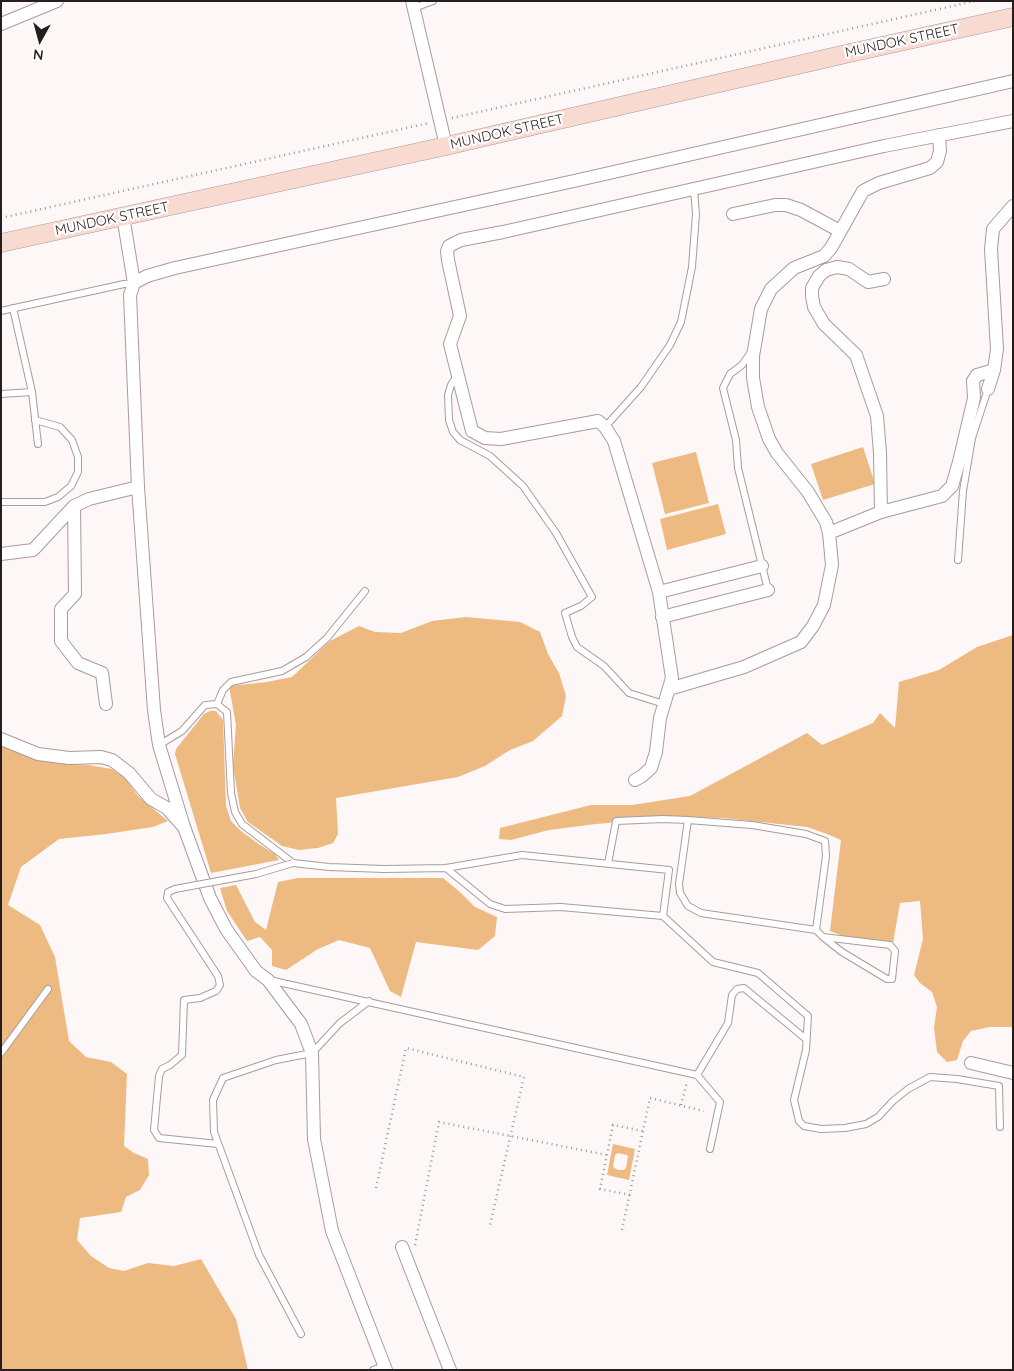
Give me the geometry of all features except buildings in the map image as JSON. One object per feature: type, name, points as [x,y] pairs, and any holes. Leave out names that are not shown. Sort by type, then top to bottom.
[{"type":"main road","name":"MUNDOK STREET","points":[[1,242],[446,146],[1013,17]]},
{"type":"street","points":[[1,24],[57,1]]},
{"type":"street","points":[[413,4],[446,146]]},
{"type":"street","points":[[134,283],[147,276],[175,268],[574,181],[1013,81]]},
{"type":"street","points":[[635,780],[651,768],[656,752],[660,718],[672,678],[659,592],[614,441],[605,426],[598,422],[501,439],[485,438],[472,431],[450,344],[460,316],[448,260],[447,251],[449,246],[461,240],[694,190],[884,146],[1013,121]]},
{"type":"street","points":[[668,689],[744,667],[801,642],[813,626],[824,605],[832,565],[826,522],[808,492],[777,453],[769,439],[758,407],[753,378],[754,350],[760,309],[771,289],[794,268],[824,256],[831,248],[863,191],[867,188],[930,168],[937,162],[940,151],[940,135]]},
{"type":"street","points":[[733,214],[775,205],[786,205],[801,210],[840,231]]},
{"type":"street","points":[[988,389],[994,370],[997,349],[991,249],[993,229],[1013,206]]},
{"type":"street","points":[[123,216],[134,283],[130,295],[138,487],[154,710],[159,745],[184,827],[210,898],[226,929],[256,971],[268,980],[301,1024],[312,1053],[314,1139],[332,1231],[381,1368]]},
{"type":"street","points":[[881,512],[877,416],[856,355],[824,324],[814,307],[812,288],[818,276],[826,270],[837,267],[849,269],[868,282],[884,279]]},
{"type":"street","points":[[829,533],[881,512],[942,496],[952,486],[974,398],[973,380],[977,374],[994,370]]},
{"type":"street","points":[[1,554],[33,550],[74,506],[89,499],[138,487]]},
{"type":"street","points":[[74,506],[75,594],[61,609],[60,641],[78,663],[102,673],[106,704]]},
{"type":"street","points":[[659,592],[762,566]]},
{"type":"street","points":[[662,617],[768,590]]},
{"type":"street","points":[[1,739],[38,754],[69,758],[100,757],[112,760],[129,773],[151,799],[166,808],[184,827]]},
{"type":"street","points":[[971,1062],[1013,1072]]},
{"type":"street","points":[[402,1247],[450,1370]]},
{"type":"lane","points":[[413,4],[433,1]]},
{"type":"lane","points":[[605,426],[641,387],[670,344],[681,322],[692,268],[696,214],[694,190]]},
{"type":"lane","points":[[1,311],[134,283]]},
{"type":"lane","points":[[13,308],[32,392],[38,444]]},
{"type":"lane","points":[[754,350],[742,365],[730,374],[723,388],[736,440],[738,468],[768,590]]},
{"type":"lane","points":[[458,375],[451,385],[448,395],[449,420],[453,432],[460,440],[490,456],[523,486],[556,533],[592,596],[581,606],[565,614],[577,647],[604,666],[629,693],[664,704]]},
{"type":"lane","points":[[958,560],[963,491],[972,438],[988,389]]},
{"type":"lane","points":[[1,394],[32,392]]},
{"type":"lane","points":[[1,502],[45,502],[58,497],[71,486],[78,472],[78,457],[72,440],[60,427],[35,420]]},
{"type":"lane","points":[[217,704],[223,690],[231,682],[282,671],[306,657],[327,638],[365,591]]},
{"type":"lane","points":[[159,745],[182,731],[205,705],[217,704],[227,712],[231,793],[235,812],[242,824],[293,863]]},
{"type":"lane","points":[[608,864],[616,822],[663,819],[688,820],[752,825],[806,834],[825,841],[826,856],[816,930]]},
{"type":"lane","points":[[688,820],[679,884],[680,893],[688,906],[701,913],[816,930],[823,937],[842,952],[887,979],[892,979],[895,951],[890,946],[884,943],[823,937]]},
{"type":"lane","points":[[218,1144],[159,1138],[154,1130],[159,1076],[162,1069],[182,1055],[184,1000],[200,998],[216,991],[220,985],[218,976],[167,898],[168,892],[174,889],[256,874],[293,863],[329,868],[446,868],[522,855],[669,870],[664,916]]},
{"type":"lane","points":[[446,868],[490,904],[505,909],[561,907],[664,916],[713,962],[758,973],[808,1016],[806,1050],[794,1100],[799,1121],[804,1126],[821,1129],[845,1128],[866,1124],[878,1117],[892,1101],[908,1089],[930,1077],[958,1079],[999,1086],[1000,1127]]},
{"type":"lane","points":[[268,980],[697,1075],[720,1102],[710,1148]]},
{"type":"lane","points":[[697,1075],[728,1023],[732,995],[737,989],[744,988],[806,1038]]},
{"type":"lane","points":[[1,1053],[48,989]]},
{"type":"lane","points":[[301,1334],[259,1255],[214,1132],[213,1100],[223,1078],[276,1060],[312,1053],[340,1024],[369,1001]]},
{"type":"path","points":[[1,218],[975,1]]},
{"type":"path","points":[[376,1188],[406,1048],[524,1076],[490,1225]]},
{"type":"path","points":[[681,1105],[689,1073]]},
{"type":"path","points":[[622,1230],[650,1098],[704,1111]]},
{"type":"path","points":[[410,1268],[439,1122],[607,1155]]},
{"type":"path","points":[[630,1195],[600,1189],[613,1125],[643,1131]]},
{"type":"shaded area","points":[[863,447],[875,484],[823,500],[811,464]]},
{"type":"shaded area","points":[[696,452],[709,503],[665,514],[652,463]]},
{"type":"shaded area","points":[[718,504],[726,534],[667,550],[660,519]]},
{"type":"shaded area","points":[[466,617],[520,622],[540,632],[548,654],[559,673],[566,696],[562,716],[533,741],[510,750],[485,766],[458,777],[336,798],[338,834],[333,843],[318,848],[299,850],[282,846],[248,822],[240,808],[233,766],[236,725],[229,686],[292,677],[330,641],[359,626],[375,632],[401,633],[432,621]]},
{"type":"shaded area","points":[[1013,635],[1013,1027],[990,1027],[971,1031],[963,1041],[957,1060],[947,1062],[937,1052],[934,1028],[937,1007],[932,992],[920,983],[914,975],[923,939],[920,901],[900,903],[893,943],[858,942],[830,931],[841,840],[807,827],[723,818],[674,817],[596,824],[549,830],[511,840],[499,839],[500,828],[591,805],[632,805],[690,796],[807,733],[822,745],[873,723],[880,713],[895,728],[899,682],[939,670],[977,647]]},
{"type":"shaded area","points":[[216,711],[223,720],[226,806],[231,821],[241,831],[275,854],[279,860],[211,873],[175,754],[176,749],[204,714]]},
{"type":"shaded area","points":[[1,745],[54,763],[88,765],[112,769],[125,778],[138,796],[168,821],[153,827],[59,839],[21,867],[8,905],[40,925],[55,957],[69,1041],[86,1057],[111,1062],[127,1074],[124,1146],[148,1159],[149,1175],[140,1190],[126,1197],[121,1212],[80,1218],[77,1240],[91,1256],[109,1268],[124,1271],[148,1263],[174,1266],[201,1259],[236,1319],[248,1370],[1,1370]]},
{"type":"shaded area","points":[[298,878],[443,878],[475,907],[497,917],[495,936],[478,950],[416,942],[401,997],[390,991],[370,948],[339,940],[318,949],[286,970],[272,966],[272,950],[260,937],[247,941],[227,911],[220,888],[236,885],[255,922],[266,930],[278,882]]},
{"type":"shaded area","points":[[613,1144],[635,1149],[629,1180],[607,1175]],"holes":[[[618,1153],[627,1155],[626,1168],[624,1170],[618,1170],[613,1167],[615,1155]]]}]
